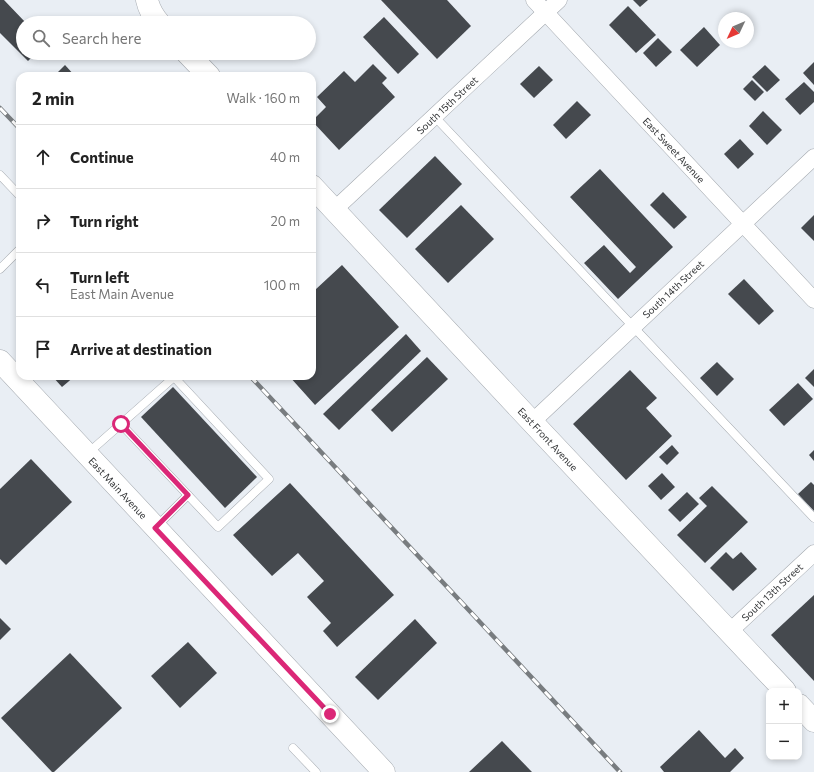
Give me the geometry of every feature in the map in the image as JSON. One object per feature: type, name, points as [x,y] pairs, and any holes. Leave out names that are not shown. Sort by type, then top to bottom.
[{"type":"street","points":[[147,0],[154,16]]},
{"type":"street","name":"East Sweet Avenue","points":[[534,0],[814,300]]},
{"type":"street","name":"South 15th Street","points":[[334,210],[559,0]]},
{"type":"street","points":[[194,60],[205,72]]},
{"type":"street","name":"South 14th Street","points":[[532,422],[814,157]]},
{"type":"street","name":"East Front Avenue","points":[[316,190],[782,688]]},
{"type":"street","name":"East Main Avenue","points":[[0,361],[16,378]]},
{"type":"street","name":"East Main Avenue","points":[[18,380],[384,772]]},
{"type":"street","name":"South 13th Street","points":[[729,632],[814,553]]},
{"type":"street","points":[[802,708],[814,721]]},
{"type":"lane","points":[[435,117],[814,518]]},
{"type":"lane","points":[[0,175],[16,192]]},
{"type":"lane","points":[[0,269],[16,253]]},
{"type":"lane","points":[[87,454],[171,380]]},
{"type":"lane","points":[[121,424],[218,527],[270,479],[177,380]]},
{"type":"lane","points":[[155,528],[188,495]]},
{"type":"lane","points":[[293,748],[316,772]]},
{"type":"building","points":[[0,0],[4,0],[19,16],[16,16],[16,49],[0,33]]},
{"type":"building","points":[[381,0],[447,0],[471,26],[437,59]]},
{"type":"building","points":[[633,0],[648,0],[640,7]]},
{"type":"building","points":[[628,6],[656,35],[636,53],[609,25]]},
{"type":"building","points":[[384,17],[419,54],[398,74],[363,37]]},
{"type":"building","points":[[704,27],[718,43],[718,47],[697,67],[680,50]]},
{"type":"building","points":[[658,38],[672,52],[656,67],[643,53]]},
{"type":"building","points":[[814,62],[814,85],[803,73]]},
{"type":"building","points":[[373,64],[387,78],[382,83],[395,97],[339,150],[316,125],[316,117],[326,107],[317,97],[344,71],[355,82]]},
{"type":"building","points":[[65,65],[71,72],[58,72]]},
{"type":"building","points":[[765,65],[780,80],[767,92],[752,77]]},
{"type":"building","points":[[539,66],[553,80],[534,98],[520,84]]},
{"type":"building","points":[[752,80],[764,92],[755,101],[743,89]]},
{"type":"building","points":[[804,82],[814,92],[814,102],[800,115],[785,99]]},
{"type":"building","points":[[577,101],[591,115],[566,139],[553,125]]},
{"type":"building","points":[[763,111],[782,130],[767,145],[749,126]]},
{"type":"building","points":[[740,139],[754,154],[738,169],[724,154]]},
{"type":"building","points":[[435,156],[462,184],[407,238],[379,210]]},
{"type":"building","points":[[600,169],[673,247],[618,299],[584,263],[604,245],[630,273],[636,267],[570,197]]},
{"type":"building","points":[[663,192],[687,217],[674,229],[650,205]]},
{"type":"building","points":[[461,205],[494,239],[448,283],[415,249]]},
{"type":"building","points":[[814,215],[814,241],[801,228]]},
{"type":"building","points":[[342,265],[399,327],[315,405],[293,380],[316,380],[316,289]]},
{"type":"building","points":[[744,279],[774,311],[759,325],[728,294]]},
{"type":"building","points":[[406,334],[421,351],[339,430],[323,414]]},
{"type":"building","points":[[427,357],[448,379],[392,432],[371,410]]},
{"type":"building","points":[[717,362],[734,379],[717,396],[700,378]]},
{"type":"building","points":[[814,369],[814,387],[805,378]]},
{"type":"building","points":[[630,370],[657,398],[646,408],[672,436],[626,480],[573,424]]},
{"type":"building","points":[[56,380],[70,380],[62,387]]},
{"type":"building","points":[[798,383],[813,399],[784,426],[769,410]]},
{"type":"building","points":[[173,387],[257,477],[225,508],[141,417]]},
{"type":"building","points":[[672,445],[679,453],[667,465],[659,457]]},
{"type":"building","points":[[814,450],[814,461],[809,455]]},
{"type":"building","points":[[31,459],[72,502],[6,565],[0,559],[0,489]]},
{"type":"building","points":[[662,473],[675,487],[661,500],[648,486]]},
{"type":"building","points":[[811,482],[814,485],[814,511],[798,494]]},
{"type":"building","points":[[290,483],[394,595],[337,647],[323,631],[331,623],[307,597],[324,581],[298,553],[272,576],[233,535]]},
{"type":"building","points":[[712,486],[748,522],[705,563],[677,535],[707,506],[699,498]]},
{"type":"building","points":[[687,492],[699,504],[680,522],[668,510]]},
{"type":"building","points":[[726,552],[733,559],[741,552],[757,569],[733,591],[710,568]]},
{"type":"building","points":[[814,595],[814,681],[771,635]]},
{"type":"building","points":[[0,618],[11,629],[0,640]]},
{"type":"building","points":[[415,619],[437,643],[378,700],[355,677]]},
{"type":"building","points":[[188,642],[217,673],[180,708],[151,676]]},
{"type":"building","points":[[70,653],[122,708],[54,772],[52,772],[1,718]]},
{"type":"building","points":[[699,730],[725,758],[735,748],[744,758],[730,772],[664,772],[660,767]]},
{"type":"building","points":[[502,741],[532,772],[469,772]]},
{"type":"railway","points":[[0,108],[16,125]]},
{"type":"railway","points":[[254,380],[620,772]]},
{"type":"route","points":[[121,424],[188,495],[155,528],[330,714]]}]
